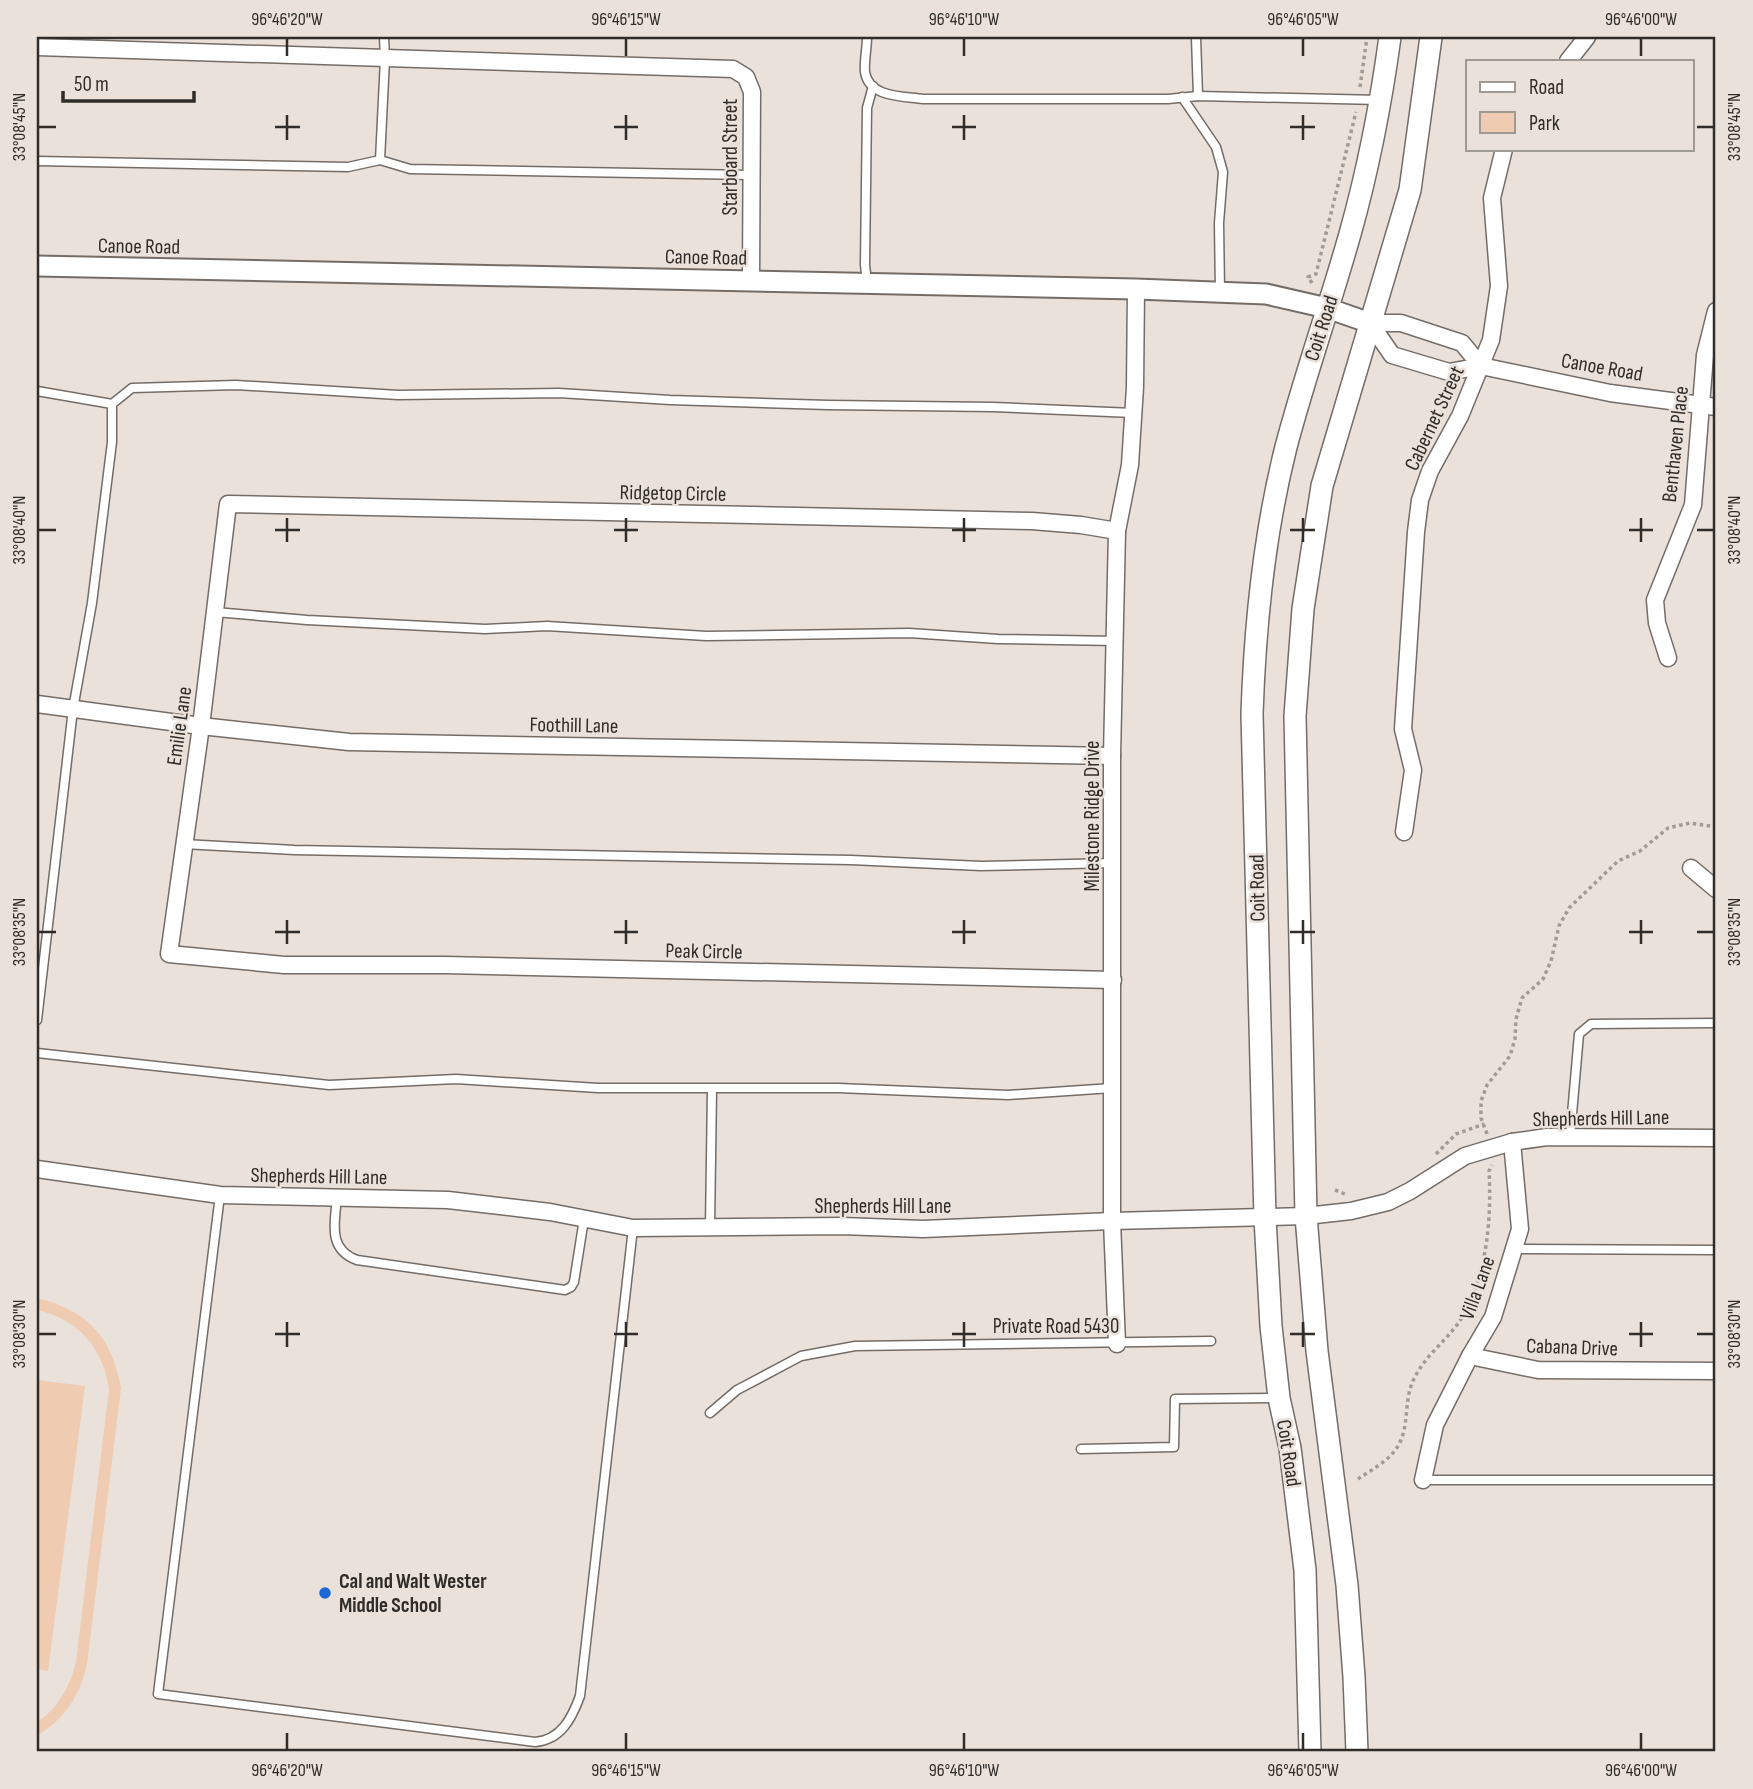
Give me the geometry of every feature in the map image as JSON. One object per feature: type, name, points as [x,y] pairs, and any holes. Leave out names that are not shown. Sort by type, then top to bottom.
[{"type":"main road","name":"Coit Road","points":[[1310,1752],[1305,1570],[1290,1448],[1279,1398],[1271,1326],[1265,1218],[1252,714],[1254,641],[1275,494],[1312,355],[1350,233],[1369,100],[1390,37]]},
{"type":"main road","name":"Coit Road","points":[[1357,1752],[1347,1585],[1317,1351],[1306,1216],[1295,716],[1303,609],[1322,486],[1410,190],[1431,37]]},
{"type":"street","points":[[1569,60],[1587,37]]},
{"type":"street","points":[[37,47],[385,59]]},
{"type":"street","name":"Starboard Street","points":[[385,59],[733,69],[746,78],[752,92],[751,281]]},
{"type":"street","name":"Cabernet Street","points":[[1404,832],[1413,770],[1403,729],[1420,500],[1430,471],[1460,416],[1491,340],[1499,286],[1492,198],[1504,150]]},
{"type":"street","name":"Canoe Road","points":[[37,266],[1266,294],[1327,308],[1370,323],[1401,323],[1462,343],[1481,366]]},
{"type":"street","name":"Milestone Ridge Drive","points":[[1117,1343],[1112,1221],[1112,756],[1117,531],[1130,465],[1136,289]]},
{"type":"street","name":"Benthaven Place","points":[[1668,658],[1657,623],[1655,600],[1693,505],[1709,407],[1705,355],[1716,312]]},
{"type":"street","name":"Canoe Road","points":[[1370,323],[1392,355],[1449,372],[1481,366],[1610,393],[1709,407]]},
{"type":"street","name":"Ridgetop Circle","points":[[228,503],[1032,521],[1117,531]]},
{"type":"street","name":"Emilie Lane","points":[[169,954],[201,726],[228,503]]},
{"type":"street","name":"Foothill Lane","points":[[37,704],[349,742],[1112,756]]},
{"type":"street","points":[[1691,868],[1716,889]]},
{"type":"street","name":"Peak Circle","points":[[169,954],[284,965],[445,965],[1113,980]]},
{"type":"street","name":"Shepherds Hill Lane","points":[[37,1169],[220,1195],[448,1200],[634,1228],[923,1228],[1265,1218],[1351,1211],[1388,1202],[1430,1169],[1512,1142],[1570,1137],[1716,1138]]},
{"type":"street","name":"Villa Lane","points":[[1423,1480],[1435,1425],[1493,1317],[1520,1228],[1512,1142]]},
{"type":"street","name":"Cabana Drive","points":[[1470,1356],[1538,1370],[1716,1371]]},
{"type":"lane","points":[[380,160],[384,37]]},
{"type":"lane","points":[[867,37],[865,73],[873,86],[883,94],[923,99],[1198,96],[1369,100]]},
{"type":"lane","points":[[1196,37],[1198,96]]},
{"type":"lane","points":[[867,284],[867,108],[873,86]]},
{"type":"lane","points":[[1182,97],[1216,147],[1223,172],[1219,223],[1220,292]]},
{"type":"lane","points":[[37,161],[348,167],[380,160],[411,169],[751,175]]},
{"type":"lane","points":[[37,391],[112,404],[132,388],[236,385],[398,396],[559,393],[749,403],[993,407],[1133,413]]},
{"type":"lane","points":[[37,1020],[72,709],[92,603],[112,442],[112,404]]},
{"type":"lane","points":[[215,612],[307,620],[485,629],[547,626],[706,636],[909,633],[998,639],[1116,641]]},
{"type":"lane","points":[[184,844],[294,850],[851,860],[981,866],[1114,863]]},
{"type":"lane","points":[[1570,1137],[1579,1034],[1591,1024],[1716,1023]]},
{"type":"lane","points":[[37,1053],[329,1085],[456,1079],[598,1088],[838,1088],[1009,1095],[1112,1088]]},
{"type":"lane","points":[[710,1227],[712,1089]]},
{"type":"lane","points":[[220,1195],[158,1694],[535,1742],[545,1741],[564,1727],[576,1707],[582,1683],[634,1228]]},
{"type":"lane","points":[[337,1197],[334,1232],[345,1255],[565,1290],[574,1282],[584,1219]]},
{"type":"lane","points":[[1514,1249],[1716,1250]]},
{"type":"lane","name":"Private Road 5430","points":[[710,1413],[737,1390],[773,1370],[801,1356],[831,1350],[878,1344],[1211,1341]]},
{"type":"lane","points":[[1081,1449],[1174,1447],[1175,1399],[1279,1398]]},
{"type":"lane","points":[[1423,1480],[1716,1480]]},
{"type":"path","points":[[1312,282],[1308,277],[1316,274],[1326,226],[1369,100],[1367,37]]},
{"type":"path","points":[[1430,1169],[1456,1133],[1484,1124]]},
{"type":"path","points":[[1335,1190],[1348,1195],[1360,1194]]},
{"type":"green space","points":[[37,1298],[70,1310],[94,1328],[111,1354],[121,1388],[87,1664],[70,1705],[56,1722],[37,1736],[37,1722],[52,1710],[62,1696],[76,1662],[109,1389],[101,1360],[86,1337],[65,1320],[37,1310]]},
{"type":"green space","points":[[37,1380],[85,1386],[48,1671],[37,1669]]},
{"type":"place","name":"Cal and Walt Wester Middle School","points":[[325,1593]]}]
